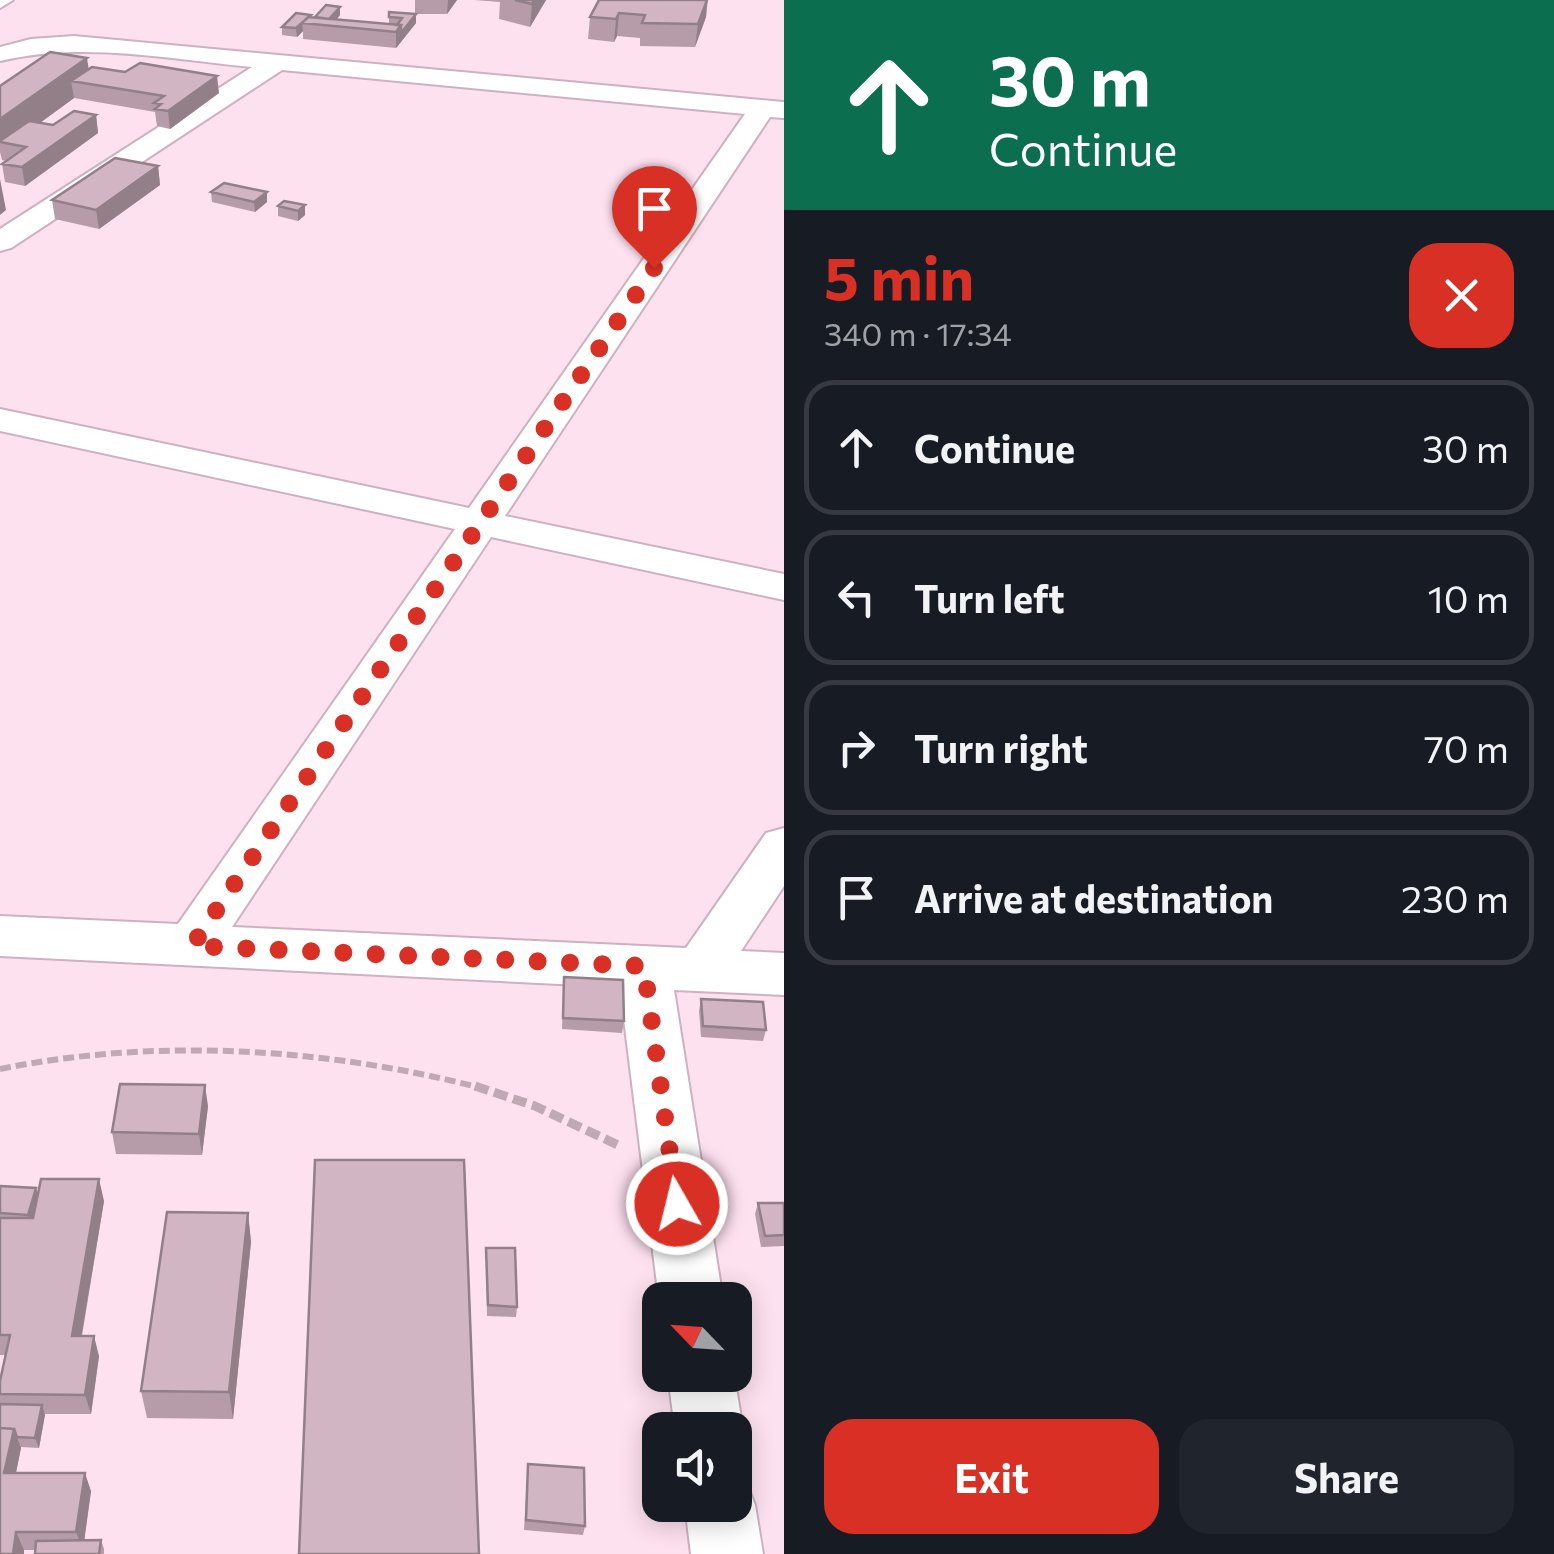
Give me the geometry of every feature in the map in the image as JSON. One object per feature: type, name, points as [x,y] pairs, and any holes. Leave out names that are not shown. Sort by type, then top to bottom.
[{"type":"street","points":[[0,54],[32,46],[74,43],[773,108],[480,524],[192,946]]},
{"type":"street","points":[[0,242],[276,62]]},
{"type":"street","points":[[0,420],[784,588]]},
{"type":"street","points":[[701,969],[784,846]]},
{"type":"street","points":[[0,936],[784,974]]},
{"type":"street","points":[[644,966],[688,1282]]},
{"type":"street","points":[[722,1522],[727,1554]]},
{"type":"path","points":[[0,1069],[85,1054],[191,1049],[401,1069],[455,1080],[527,1103],[673,1172]]},
{"type":"building","points":[[599,0],[707,0],[698,24],[642,23],[645,15],[619,13],[616,19],[590,17]]},
{"type":"building","points":[[326,5],[340,7],[329,19],[315,17]]},
{"type":"building","points":[[389,12],[416,14],[401,33],[401,25],[397,25],[402,18],[389,17]]},
{"type":"building","points":[[296,13],[311,15],[296,28],[282,27]]},
{"type":"building","points":[[308,17],[401,25],[396,32],[302,23]]},
{"type":"building","points":[[50,52],[87,58],[0,119],[0,86]]},
{"type":"building","points":[[140,63],[217,76],[168,111],[155,109],[161,104],[154,103],[164,96],[71,81],[92,67],[125,72]]},
{"type":"building","points":[[74,111],[96,115],[22,167],[2,164],[26,147],[0,141],[29,121],[53,125]]},
{"type":"building","points":[[115,158],[158,166],[96,210],[52,200]]},
{"type":"building","points":[[224,183],[267,192],[254,202],[211,192]]},
{"type":"building","points":[[284,201],[305,205],[298,211],[278,206]]},
{"type":"building","points":[[564,977],[623,980],[624,1021],[563,1018]]},
{"type":"building","points":[[701,999],[763,1002],[766,1030],[703,1026]]},
{"type":"building","points":[[120,1084],[205,1085],[199,1134],[112,1132]]},
{"type":"building","points":[[315,1160],[464,1160],[479,1554],[299,1554]]},
{"type":"building","points":[[41,1179],[99,1179],[72,1336],[94,1336],[85,1395],[0,1394],[10,1335],[0,1335],[0,1218],[33,1218]]},
{"type":"building","points":[[0,1186],[36,1188],[28,1215],[0,1213]]},
{"type":"building","points":[[758,1203],[784,1203],[784,1235],[765,1236]]},
{"type":"building","points":[[167,1212],[248,1213],[229,1392],[141,1391]]},
{"type":"building","points":[[486,1248],[515,1248],[517,1307],[488,1305]]},
{"type":"building","points":[[0,1404],[42,1405],[35,1438],[17,1437],[14,1429],[0,1428]]},
{"type":"building","points":[[0,1428],[14,1429],[4,1473],[85,1473],[76,1532],[16,1532],[13,1554],[0,1554]]},
{"type":"building","points":[[528,1464],[584,1468],[585,1526],[526,1520]]},
{"type":"building","points":[[101,1540],[99,1554],[35,1554],[36,1541]]},
{"type":"route","points":[[654,268],[192,946],[644,966],[677,1204]]}]
